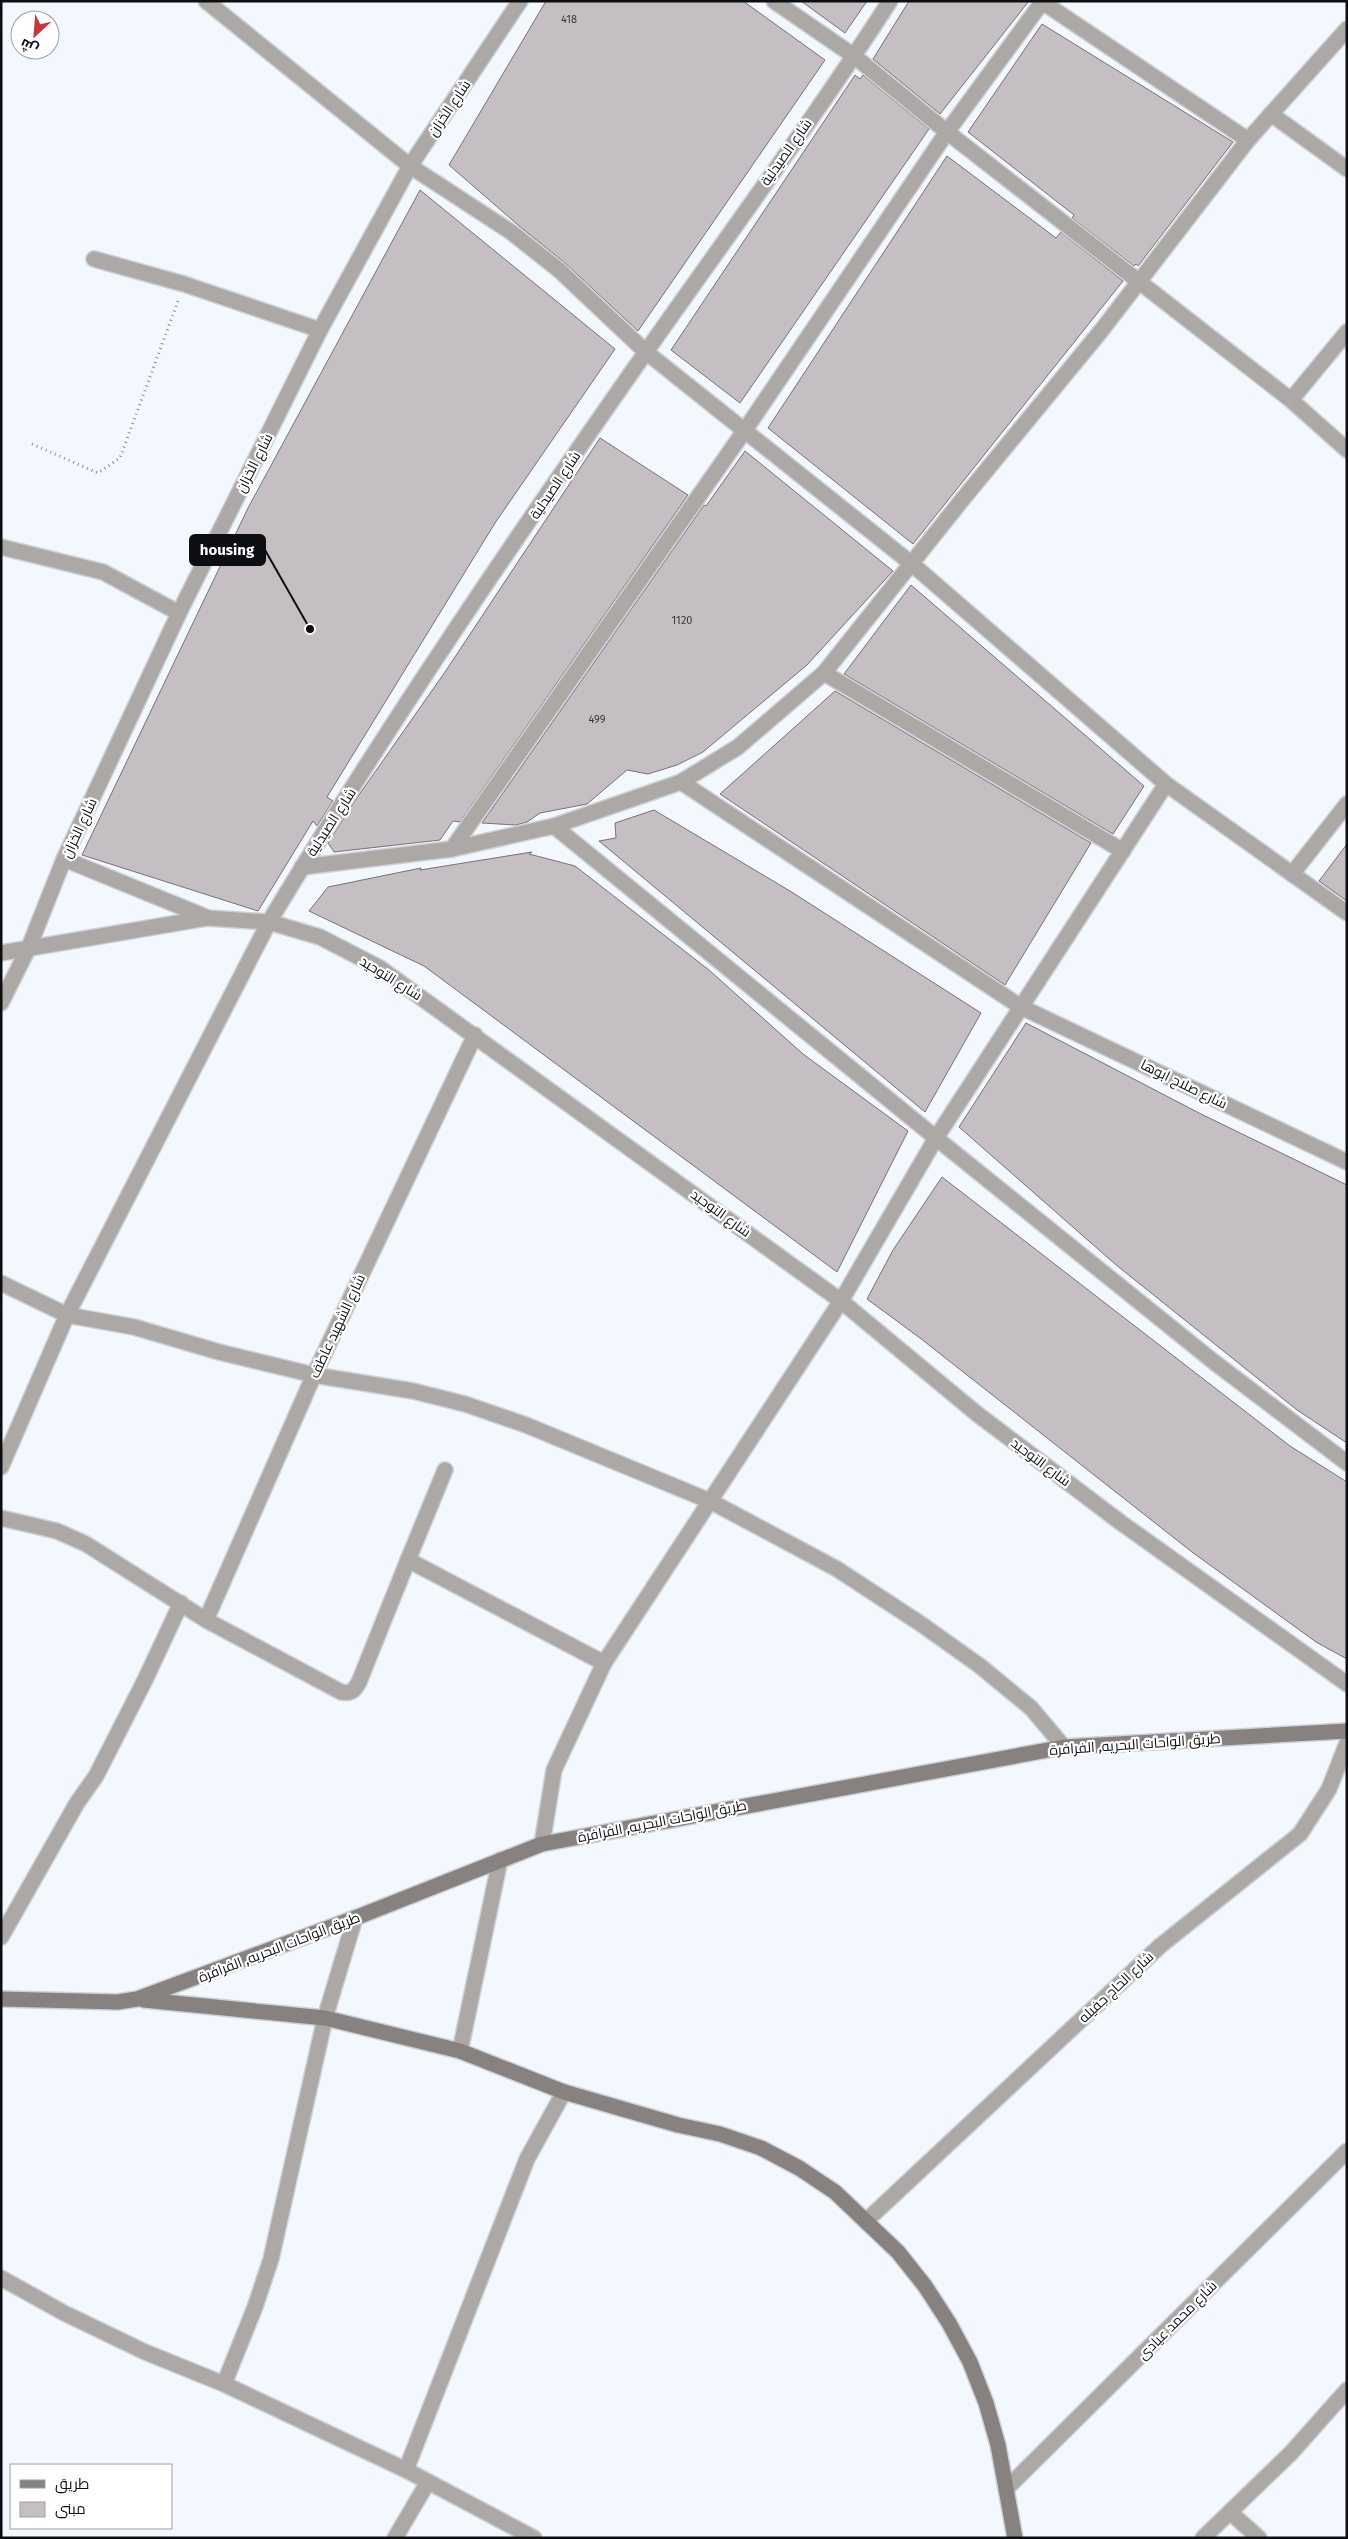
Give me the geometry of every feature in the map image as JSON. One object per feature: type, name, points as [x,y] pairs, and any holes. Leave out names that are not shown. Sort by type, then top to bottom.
[{"type":"main road","name":"طريق الواحات البحريه, الفرافرة","points":[[1,1999],[118,2002],[137,1999],[355,1918],[542,1844],[1064,1747],[1347,1731]]},
{"type":"main road","points":[[137,1999],[325,2018],[460,2051],[564,2092],[678,2126],[720,2134],[761,2148],[799,2168],[834,2192],[898,2252],[925,2286],[949,2323],[970,2362],[986,2403],[998,2445],[1015,2538]]},
{"type":"street","points":[[206,1],[410,166],[511,232],[559,270],[646,352],[912,564],[1166,784],[1347,913]]},
{"type":"street","name":"شارع الخزان","points":[[1,1003],[29,947],[64,859],[179,613],[320,330],[410,166],[520,1]]},
{"type":"street","points":[[774,1],[854,56],[947,132],[1291,400],[1347,450]]},
{"type":"street","name":"شارع الصيدلية","points":[[1,1467],[67,1315],[269,922],[302,867],[470,608],[646,352],[854,56],[890,1]]},
{"type":"street","points":[[452,849],[745,430],[947,132],[1042,2],[1248,140]]},
{"type":"street","points":[[302,867],[452,849],[554,826],[681,782],[738,748],[824,674],[1140,281],[1248,140],[1347,29]]},
{"type":"street","points":[[1271,114],[1347,168]]},
{"type":"street","points":[[94,259],[184,284],[320,330]]},
{"type":"street","points":[[1291,400],[1347,332]]},
{"type":"street","points":[[1,547],[103,572],[179,613]]},
{"type":"street","points":[[824,674],[1123,851]]},
{"type":"street","name":"شارع صلاح ابوها","points":[[681,782],[1021,1007],[1347,1162]]},
{"type":"street","points":[[542,1844],[554,1770],[604,1663],[841,1301],[936,1138],[1166,784]]},
{"type":"street","points":[[1292,874],[1347,804]]},
{"type":"street","points":[[554,826],[1214,1362],[1347,1463]]},
{"type":"street","points":[[64,859],[207,918]]},
{"type":"street","name":"شارع التوحيد","points":[[1,953],[207,918],[269,922],[320,937],[380,968],[841,1301],[1007,1436],[1120,1522],[1347,1684]]},
{"type":"street","name":"شارع الشهيد عاطف","points":[[206,1620],[314,1375],[475,1035]]},
{"type":"street","points":[[1,1283],[67,1315],[134,1327],[219,1352],[314,1375],[413,1391],[465,1404],[526,1425],[710,1501],[836,1569],[921,1624],[980,1666],[1031,1708],[1064,1747]]},
{"type":"street","points":[[1,1518],[57,1531],[86,1544],[206,1620],[341,1692],[348,1693],[354,1690],[359,1682],[445,1470]]},
{"type":"street","points":[[408,1560],[604,1663]]},
{"type":"street","points":[[1,1937],[77,1803],[96,1776],[145,1680],[180,1603]]},
{"type":"street","name":"شارع الحاج جفيله","points":[[866,2221],[1160,1946],[1300,1834],[1329,1789],[1347,1743]]},
{"type":"street","points":[[460,2051],[500,1860]]},
{"type":"street","points":[[224,2384],[255,2307],[271,2259],[325,2018],[355,1918]]},
{"type":"street","points":[[406,2470],[527,2159],[564,2092]]},
{"type":"street","name":"شارع محمد عيادى","points":[[1007,2488],[1347,2151]]},
{"type":"street","points":[[1,2278],[64,2313],[145,2352],[224,2384],[406,2470],[534,2538]]},
{"type":"street","points":[[1203,2538],[1291,2453],[1347,2390]]},
{"type":"street","points":[[395,2538],[428,2482]]},
{"type":"street","points":[[1231,2513],[1259,2538]]},
{"type":"path","points":[[32,444],[98,473],[120,458],[184,284]]},
{"type":"building","points":[[546,1],[743,1],[825,60],[638,331],[565,263],[449,165]]},
{"type":"building","points":[[801,1],[867,1],[845,33]]},
{"type":"building","points":[[909,1],[1029,1],[940,114],[873,59]]},
{"type":"building","points":[[1042,24],[1233,142],[1138,266],[1136,264],[1134,266],[1072,218],[1074,215],[968,132]]},
{"type":"building","points":[[855,75],[860,79],[863,75],[929,129],[740,403],[671,350]]},
{"type":"building","points":[[947,156],[1056,238],[1061,232],[1123,281],[913,544],[768,428]]},
{"type":"building","points":[[420,190],[615,349],[495,523],[327,797],[333,801],[317,826],[313,821],[258,911],[82,855],[248,508]]},
{"type":"building","points":[[600,438],[688,495],[460,822],[453,821],[440,840],[334,852],[328,843],[354,802],[445,672]]},
{"type":"building","points":[[745,451],[893,571],[807,665],[703,752],[677,765],[648,774],[627,770],[587,804],[540,813],[527,822],[516,825],[482,823],[704,505],[706,506]]},
{"type":"building","points":[[911,585],[1144,786],[1113,834],[844,674]]},
{"type":"building","points":[[835,691],[1091,843],[1005,985],[720,794]]},
{"type":"building","points":[[654,810],[790,891],[981,1013],[925,1112],[599,841],[616,838],[615,823]]},
{"type":"building","points":[[1347,844],[1347,901],[1319,881]]},
{"type":"building","points":[[532,852],[529,854],[575,866],[709,970],[803,1054],[908,1131],[837,1272],[424,966],[309,911],[328,887],[421,868],[420,870]]},
{"type":"building","points":[[1026,1023],[1201,1114],[1347,1185],[1347,1443],[1297,1410],[1115,1264],[959,1127]]},
{"type":"building","points":[[942,1177],[1290,1446],[1347,1482],[1347,1659],[1316,1642],[1192,1552],[920,1338],[867,1299],[893,1250]]},
{"type":"place","name":"housing","points":[[310,629]]}]
